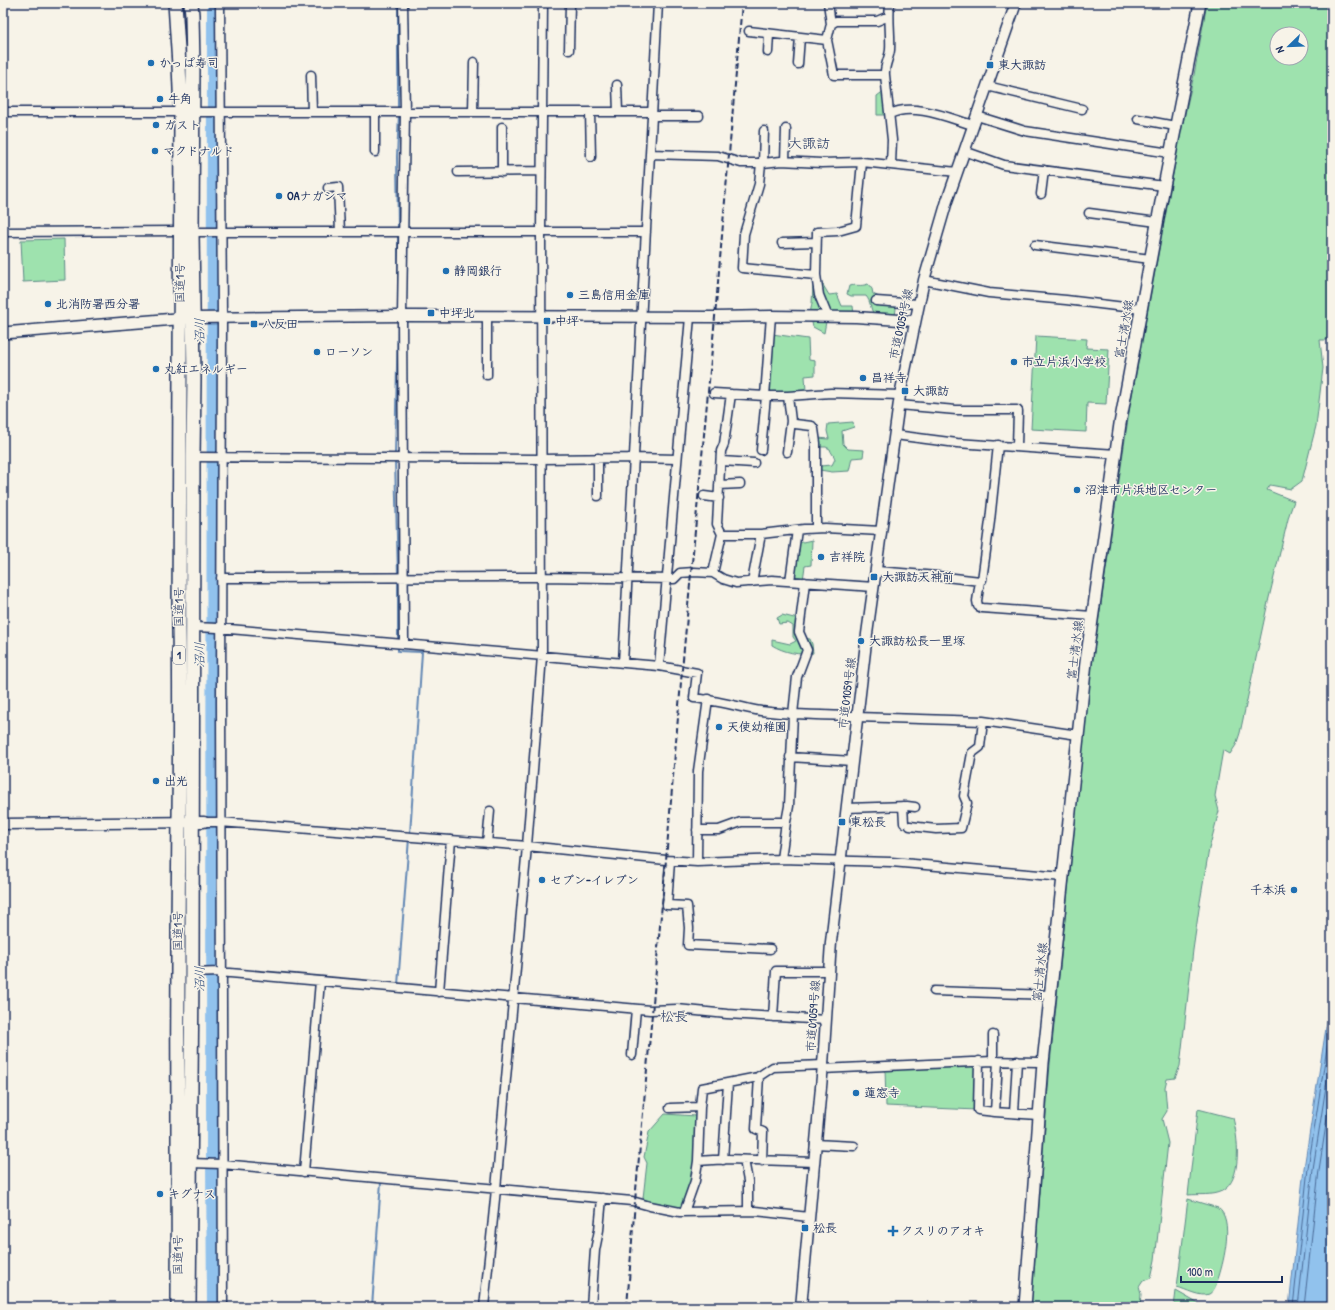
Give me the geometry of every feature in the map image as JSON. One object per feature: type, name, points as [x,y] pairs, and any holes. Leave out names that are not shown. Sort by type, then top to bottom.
[{"type":"highway","name":"国道1号","points":[[175,3],[180,65],[192,112]]},
{"type":"highway","name":"国道1号","points":[[189,1307],[190,1163],[197,973],[199,458],[199,317],[191,231],[193,66],[192,15],[190,3]]},
{"type":"highway","name":"国道1号","points":[[178,1307],[180,319],[191,231]]},
{"type":"main road","name":"富士清水線","points":[[1025,1307],[1043,1063],[1092,616],[1120,424],[1197,5]]},
{"type":"main road","points":[[3,333],[199,317]]},
{"type":"street","points":[[220,3],[219,232],[222,578],[220,628],[220,972],[223,1307]]},
{"type":"street","points":[[403,3],[405,112],[403,232],[398,316],[403,458],[404,644]]},
{"type":"street","points":[[484,1307],[527,846],[542,656],[542,317],[540,232],[543,3]]},
{"type":"street","points":[[569,50],[570,3]]},
{"type":"street","points":[[623,663],[658,3]]},
{"type":"street","points":[[828,3],[831,24],[827,40],[834,74],[885,75]]},
{"type":"street","points":[[890,3],[890,51],[885,68],[885,75],[892,140],[891,164]]},
{"type":"street","name":"市道01059号線","points":[[801,1307],[829,971],[857,717],[899,400],[914,321],[924,280],[957,172],[1016,3]]},
{"type":"street","points":[[831,24],[836,21],[877,21],[889,16]]},
{"type":"street","points":[[749,31],[827,40]]},
{"type":"street","points":[[768,52],[769,34]]},
{"type":"street","points":[[798,64],[800,37]]},
{"type":"street","points":[[473,112],[474,62]]},
{"type":"street","points":[[312,75],[312,112]]},
{"type":"street","points":[[617,85],[618,112]]},
{"type":"street","points":[[987,86],[1082,109]]},
{"type":"street","points":[[890,114],[896,110],[920,110],[1025,131],[1170,153]]},
{"type":"street","points":[[3,112],[618,112],[699,116]]},
{"type":"street","points":[[375,112],[375,152]]},
{"type":"street","points":[[590,112],[591,157]]},
{"type":"street","points":[[1138,119],[1175,126]]},
{"type":"street","points":[[502,127],[502,172]]},
{"type":"street","points":[[785,161],[786,129]]},
{"type":"street","points":[[764,132],[759,184],[744,234],[742,268],[816,275]]},
{"type":"street","points":[[964,151],[1004,165],[1164,186]]},
{"type":"street","points":[[650,154],[718,156],[741,163],[785,161],[821,163],[862,162],[957,172]]},
{"type":"street","points":[[828,317],[819,295],[816,275],[817,232],[838,231],[856,226],[862,162]]},
{"type":"street","points":[[1041,194],[1044,170]]},
{"type":"street","points":[[458,172],[541,171]]},
{"type":"street","points":[[328,188],[338,186],[340,232]]},
{"type":"street","points":[[1089,213],[1158,222]]},
{"type":"street","points":[[3,232],[646,232]]},
{"type":"street","points":[[782,242],[816,242]]},
{"type":"street","points":[[1035,245],[1151,259]]},
{"type":"street","points":[[924,280],[989,293],[1141,309]]},
{"type":"street","points":[[876,301],[918,304]]},
{"type":"street","points":[[199,317],[690,316],[715,318],[771,316],[856,317],[914,321]]},
{"type":"street","points":[[659,666],[668,579],[690,316]]},
{"type":"street","points":[[761,450],[771,316]]},
{"type":"street","points":[[487,317],[487,375]]},
{"type":"street","points":[[714,392],[765,396],[831,393],[899,400],[956,410],[1017,410],[1017,446]]},
{"type":"street","points":[[713,573],[722,534],[717,524],[718,498],[722,451],[731,394]]},
{"type":"street","points":[[787,452],[791,422],[788,396]]},
{"type":"street","points":[[791,422],[812,426],[814,429],[816,443],[816,528]]},
{"type":"street","points":[[895,436],[958,443],[1116,454]]},
{"type":"street","points":[[998,445],[982,580],[980,581],[977,602],[978,606],[982,608],[1092,616]]},
{"type":"street","points":[[199,458],[677,459]]},
{"type":"street","points":[[598,458],[598,496]]},
{"type":"street","points":[[721,461],[754,463]]},
{"type":"street","points":[[720,484],[740,484]]},
{"type":"street","points":[[704,496],[718,498]]},
{"type":"street","points":[[722,534],[761,534],[816,528],[882,531]]},
{"type":"street","points":[[790,582],[797,530]]},
{"type":"street","points":[[752,582],[761,534]]},
{"type":"street","points":[[877,571],[980,581]]},
{"type":"street","points":[[222,578],[542,577],[674,579],[680,574],[688,572],[713,573],[723,579],[736,583],[772,580],[874,587]]},
{"type":"street","points":[[781,859],[789,806],[790,757],[797,677],[807,650],[799,632],[805,582]]},
{"type":"street","points":[[198,628],[220,628],[659,666],[697,673],[694,698],[759,710],[793,714],[983,721],[1078,735]]},
{"type":"street","points":[[697,862],[698,771],[708,700]]},
{"type":"street","points":[[903,806],[907,825],[936,829],[961,828],[967,803],[964,796],[972,753],[980,747],[983,721]]},
{"type":"street","points":[[790,757],[852,761]]},
{"type":"street","points":[[848,808],[915,807]]},
{"type":"street","points":[[487,843],[490,811]]},
{"type":"street","points":[[3,824],[221,822],[527,846],[670,861],[697,862],[781,859],[841,860],[932,865],[1063,877]]},
{"type":"street","points":[[697,830],[720,830],[741,822],[786,822]]},
{"type":"street","points":[[439,992],[451,840]]},
{"type":"street","points":[[670,861],[667,905],[686,906],[689,928],[688,945],[770,949]]},
{"type":"street","points":[[773,1017],[776,971],[829,971]]},
{"type":"street","points":[[197,973],[220,972],[636,1009],[677,1009],[826,1020]]},
{"type":"street","points":[[304,1172],[320,981]]},
{"type":"street","points":[[934,991],[1050,995]]},
{"type":"street","points":[[632,1055],[636,1009]]},
{"type":"street","points":[[993,1035],[996,1061],[994,1112]]},
{"type":"street","points":[[684,1212],[695,1181],[698,1161],[702,1088],[759,1076],[773,1067],[822,1067],[979,1061],[1018,1061],[1043,1063]]},
{"type":"street","points":[[979,1061],[978,1110],[1038,1115]]},
{"type":"street","points":[[1014,1113],[1018,1061]]},
{"type":"street","points":[[759,1076],[756,1129],[763,1132],[762,1161]]},
{"type":"street","points":[[723,1160],[728,1083]]},
{"type":"street","points":[[670,1108],[700,1107]]},
{"type":"street","points":[[815,1144],[854,1146]]},
{"type":"street","points":[[744,1160],[748,1181],[748,1211]]},
{"type":"street","points":[[698,1161],[744,1160],[814,1162]]},
{"type":"street","points":[[190,1163],[203,1162],[634,1201],[650,1206],[684,1212],[748,1211],[809,1217]]},
{"type":"street","points":[[591,1307],[594,1250],[599,1230],[602,1198]]},
{"type":"green space","points":[[1207,3],[1332,3],[1332,321],[1327,340],[1320,340],[1323,368],[1316,426],[1302,481],[1291,489],[1270,485],[1267,490],[1294,501],[1289,515],[1268,602],[1240,733],[1236,745],[1230,754],[1223,750],[1215,796],[1219,811],[1209,849],[1200,902],[1180,1066],[1175,1078],[1167,1079],[1165,1087],[1167,1111],[1162,1119],[1168,1143],[1155,1260],[1151,1278],[1143,1281],[1139,1287],[1141,1294],[1140,1307],[1031,1307],[1050,1064],[1089,686],[1129,412],[1181,131],[1194,75]]},
{"type":"green space","points":[[881,93],[886,94],[886,115],[877,115],[877,96]]},
{"type":"green space","points":[[64,239],[65,280],[23,282],[21,240]]},
{"type":"green space","points":[[818,283],[823,285],[829,295],[837,294],[842,306],[853,306],[854,315],[827,316],[824,333],[813,327],[810,314],[813,285]]},
{"type":"green space","points":[[868,284],[872,289],[873,294],[879,297],[897,300],[895,317],[874,315],[866,296],[851,296],[847,294],[849,286]]},
{"type":"green space","points":[[772,334],[808,339],[809,360],[815,361],[815,375],[805,376],[806,391],[769,393]]},
{"type":"green space","points":[[1036,336],[1087,339],[1086,348],[1109,349],[1106,404],[1087,403],[1086,432],[1031,429]]},
{"type":"green space","points":[[853,422],[854,427],[842,431],[843,444],[848,449],[864,450],[863,457],[852,458],[849,471],[832,472],[820,470],[820,466],[832,465],[835,459],[830,449],[820,447],[818,438],[829,439],[827,431],[828,424]]},
{"type":"green space","points":[[812,540],[811,565],[805,566],[803,580],[792,581],[798,543]]},
{"type":"green space","points":[[782,615],[798,619],[803,638],[810,639],[813,653],[792,653],[781,650],[772,645],[772,640],[790,644],[796,641],[793,637],[793,626],[788,623],[779,624],[777,618]]},
{"type":"green space","points":[[977,1065],[977,1110],[886,1106],[885,1068]]},
{"type":"green space","points":[[1198,1109],[1233,1118],[1237,1147],[1236,1168],[1229,1185],[1222,1191],[1210,1194],[1188,1195]]},
{"type":"green space","points":[[665,1114],[696,1116],[692,1180],[682,1209],[652,1204],[643,1198],[647,1163],[644,1157],[649,1132]]},
{"type":"green space","points":[[1188,1199],[1218,1208],[1223,1213],[1226,1221],[1227,1230],[1225,1250],[1217,1284],[1211,1293],[1206,1295],[1197,1294],[1177,1287]]},
{"type":"green space","points":[[1176,1291],[1204,1307],[1174,1307]]},
{"type":"water","points":[[1332,990],[1332,1307],[1289,1307],[1304,1168]]},
{"type":"waterway","name":"沼川","points":[[213,3],[213,1307]]},
{"type":"waterway","points":[[398,3],[398,110]]},
{"type":"waterway","points":[[398,230],[397,157],[399,114]]},
{"type":"waterway","points":[[398,234],[398,306]]},
{"type":"waterway","points":[[395,456],[398,320]]},
{"type":"waterway","points":[[395,460],[398,576]]},
{"type":"waterway","points":[[398,580],[398,642]]},
{"type":"waterway","points":[[398,646],[398,651],[422,652],[410,834]]},
{"type":"waterway","points":[[398,985],[409,838]]},
{"type":"waterway","points":[[372,1307],[381,1182]]},
{"type":"railway","points":[[627,1307],[635,1201],[742,3]]},
{"type":"place","name":"かっぱ寿司","points":[[151,63]]},
{"type":"place","name":"東大諏訪","points":[[990,65]]},
{"type":"place","name":"牛角","points":[[160,99]]},
{"type":"place","name":"ガスト","points":[[156,125]]},
{"type":"place","name":"マクドナルド","points":[[155,151]]},
{"type":"place","name":"OAナガシマ","points":[[279,196]]},
{"type":"place","name":"静岡銀行","points":[[446,271]]},
{"type":"place","name":"三島信用金庫","points":[[570,295]]},
{"type":"place","name":"北消防署西分署","points":[[48,304]]},
{"type":"place","name":"中坪北","points":[[431,313]]},
{"type":"place","name":"中坪","points":[[547,321]]},
{"type":"place","name":"八反田","points":[[254,324]]},
{"type":"place","name":"ローソン","points":[[317,352]]},
{"type":"place","name":"市立片浜小学校","points":[[1014,362]]},
{"type":"place","name":"丸紅エネルギー","points":[[156,369]]},
{"type":"place","name":"昌祥寺","points":[[863,378]]},
{"type":"place","name":"大諏訪","points":[[905,391]]},
{"type":"place","name":"沼津市片浜地区センター","points":[[1077,490]]},
{"type":"place","name":"吉祥院","points":[[821,557]]},
{"type":"place","name":"大諏訪天神前","points":[[874,577]]},
{"type":"place","name":"大諏訪松長一里塚","points":[[861,641]]},
{"type":"place","name":"天使幼稚園","points":[[719,727]]},
{"type":"place","name":"出光","points":[[156,781]]},
{"type":"place","name":"東松長","points":[[842,822]]},
{"type":"place","name":"セブン-イレブン","points":[[542,880]]},
{"type":"place","name":"千本浜","points":[[1294,890]]},
{"type":"place","name":"蓮窓寺","points":[[856,1093]]},
{"type":"place","name":"キグナス","points":[[160,1194]]},
{"type":"place","name":"松長","points":[[805,1228]]},
{"type":"place","name":"クスリのアオキ","points":[[893,1231]]},
{"type":"district","name":"大諏訪","points":[[809,143]]},
{"type":"district","name":"松長","points":[[674,1016]]}]
